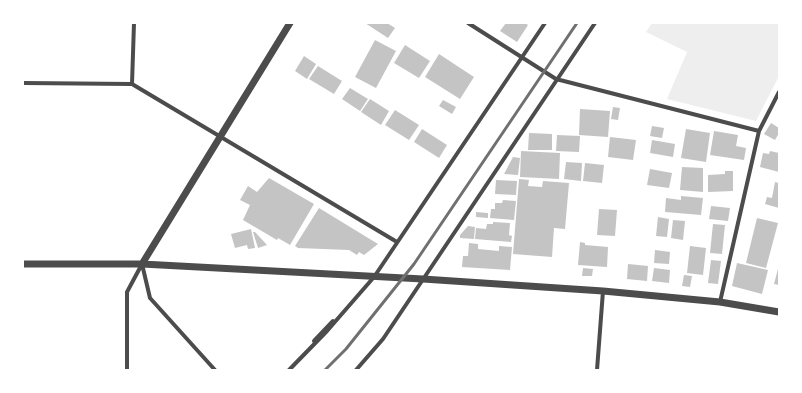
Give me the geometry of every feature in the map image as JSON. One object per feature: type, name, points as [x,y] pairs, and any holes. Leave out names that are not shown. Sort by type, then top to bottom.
[{"type":"street","points":[[132,84],[134,23]]},
{"type":"street","points":[[127,370],[127,292],[142,264],[222,137],[290,23]]},
{"type":"street","points":[[468,23],[556,79],[759,131]]},
{"type":"street","points":[[288,370],[374,277],[545,23]]},
{"type":"street","points":[[356,370],[383,339],[594,23]]},
{"type":"street","points":[[23,83],[132,84],[397,242]]},
{"type":"street","points":[[720,302],[759,131],[779,92]]},
{"type":"street","points":[[23,264],[142,264],[422,279],[602,291],[720,302],[779,312]]},
{"type":"street","points":[[142,264],[150,298],[215,370]]},
{"type":"street","points":[[597,370],[602,291]]},
{"type":"shaded area","points":[[652,23],[779,23],[779,76],[756,121],[667,99],[687,52],[646,32]]},
{"type":"building","points":[[365,23],[387,23],[395,28],[388,38]]},
{"type":"building","points":[[506,23],[525,23],[528,25],[517,42],[500,31]]},
{"type":"building","points":[[375,40],[396,51],[376,88],[355,77]]},
{"type":"building","points":[[405,45],[430,61],[419,78],[394,63]]},
{"type":"building","points":[[439,54],[474,77],[460,99],[425,77]]},
{"type":"building","points":[[304,56],[316,64],[307,79],[295,71]]},
{"type":"building","points":[[318,66],[342,81],[334,94],[309,79]]},
{"type":"building","points":[[350,88],[368,99],[360,111],[342,99]]},
{"type":"building","points":[[370,99],[389,111],[381,125],[361,112]]},
{"type":"building","points":[[443,100],[456,107],[452,114],[439,106]]},
{"type":"building","points":[[613,107],[620,108],[618,120],[611,119]]},
{"type":"building","points":[[580,109],[610,111],[608,137],[579,135]]},
{"type":"building","points":[[395,110],[419,125],[409,140],[385,125]]},
{"type":"building","points":[[771,123],[779,128],[779,133],[775,140],[764,134]]},
{"type":"building","points":[[652,126],[664,128],[662,138],[650,136]]},
{"type":"building","points":[[422,129],[447,145],[439,158],[414,142]]},
{"type":"building","points":[[686,129],[710,133],[706,162],[681,158]]},
{"type":"building","points":[[714,131],[738,135],[736,146],[746,148],[744,160],[710,155]]},
{"type":"building","points":[[529,133],[552,134],[552,150],[528,150]]},
{"type":"building","points":[[557,135],[580,136],[579,152],[556,151]]},
{"type":"building","points":[[610,137],[636,140],[633,160],[608,157]]},
{"type":"building","points":[[652,140],[675,144],[673,157],[650,153]]},
{"type":"building","points":[[521,151],[560,153],[559,179],[520,177]]},
{"type":"building","points":[[770,151],[779,153],[779,172],[760,167],[763,153],[769,154]]},
{"type":"building","points":[[513,157],[520,158],[518,175],[504,174]]},
{"type":"building","points":[[566,162],[582,163],[581,181],[564,179]]},
{"type":"building","points":[[585,163],[604,165],[602,183],[583,181]]},
{"type":"building","points":[[682,167],[703,168],[703,192],[680,190]]},
{"type":"building","points":[[650,169],[672,173],[669,188],[647,185]]},
{"type":"building","points":[[725,171],[733,171],[733,191],[708,192],[708,175],[725,174]]},
{"type":"building","points":[[269,178],[314,204],[290,245],[278,238],[277,240],[243,220],[250,205],[240,200],[248,186],[257,192]]},
{"type":"building","points":[[519,179],[529,180],[528,186],[542,187],[543,181],[569,183],[565,229],[554,228],[552,257],[513,254]]},
{"type":"building","points":[[496,180],[517,181],[516,195],[495,194]]},
{"type":"building","points":[[775,182],[779,183],[779,208],[765,204],[767,197],[772,198]]},
{"type":"building","points":[[681,196],[703,198],[701,215],[665,212],[666,198],[681,200]]},
{"type":"building","points":[[503,200],[516,201],[514,220],[490,218],[491,209],[495,209],[495,203],[502,203]]},
{"type":"building","points":[[711,206],[730,208],[728,221],[709,219]]},
{"type":"building","points":[[319,208],[378,244],[364,255],[359,252],[357,255],[349,250],[298,248],[295,246]]},
{"type":"building","points":[[599,209],[617,210],[615,236],[597,235]]},
{"type":"building","points":[[476,212],[488,213],[488,218],[476,217]]},
{"type":"building","points":[[658,217],[669,219],[667,237],[656,236]]},
{"type":"building","points":[[757,218],[778,223],[766,268],[746,263]]},
{"type":"building","points":[[673,220],[685,221],[683,240],[671,238]]},
{"type":"building","points":[[493,222],[510,223],[509,235],[512,236],[511,242],[475,239],[476,228],[486,229],[487,224],[493,224]]},
{"type":"building","points":[[713,224],[725,225],[722,254],[710,253]]},
{"type":"building","points":[[468,226],[475,227],[474,239],[460,238],[460,235]]},
{"type":"building","points":[[251,229],[255,248],[248,249],[247,245],[235,248],[231,234]]},
{"type":"building","points":[[253,232],[255,232],[267,245],[258,248]]},
{"type":"building","points":[[580,242],[585,243],[585,245],[608,247],[607,267],[578,265]]},
{"type":"building","points":[[469,243],[478,244],[478,249],[499,251],[499,246],[512,247],[510,270],[462,267],[463,256],[468,256]]},
{"type":"building","points":[[690,246],[706,248],[703,275],[687,273]]},
{"type":"building","points":[[655,250],[670,252],[669,264],[654,263]]},
{"type":"building","points":[[711,260],[721,261],[718,284],[708,283]]},
{"type":"building","points":[[737,263],[768,270],[762,294],[732,286]]},
{"type":"building","points":[[628,264],[648,266],[647,281],[627,279]]},
{"type":"building","points":[[779,265],[779,285],[774,284]]},
{"type":"building","points":[[583,268],[593,269],[592,276],[582,276]]},
{"type":"building","points":[[654,268],[670,270],[669,283],[652,281]]},
{"type":"building","points":[[684,275],[692,276],[690,287],[682,286]]},
{"type":"railway","points":[[325,370],[346,349],[414,264],[577,23]]}]
